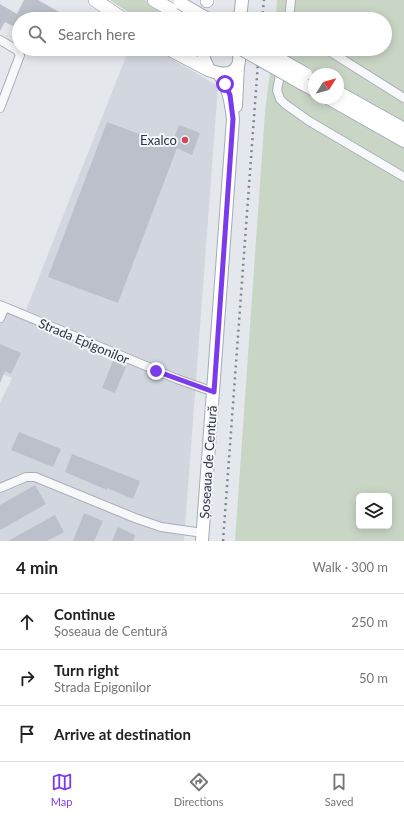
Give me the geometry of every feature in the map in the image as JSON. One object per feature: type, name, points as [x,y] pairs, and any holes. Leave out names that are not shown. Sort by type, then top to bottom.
[{"type":"highway","points":[[95,0],[113,12]]},
{"type":"highway","points":[[154,0],[177,5]]},
{"type":"highway","points":[[183,56],[214,72]]},
{"type":"main road","points":[[207,0],[207,12]]},
{"type":"main road","points":[[240,12],[241,1]]},
{"type":"main road","points":[[177,5],[192,12]]},
{"type":"main road","name":"Șoseaua de Centură","points":[[203,537],[233,119],[230,95],[225,84],[204,59],[204,56]]},
{"type":"main road","name":"Șoseaua de Centură","points":[[233,119],[236,111],[239,56]]},
{"type":"main road","points":[[256,56],[307,78]]},
{"type":"main road","points":[[273,56],[307,78]]},
{"type":"main road","points":[[214,72],[231,72],[238,65]]},
{"type":"main road","points":[[344,95],[404,129]]},
{"type":"main road","points":[[339,104],[404,141]]},
{"type":"street","points":[[290,12],[291,0]]},
{"type":"street","points":[[0,40],[12,47]]},
{"type":"street","points":[[0,108],[19,56]]},
{"type":"street","points":[[285,56],[277,85],[278,94],[285,104],[309,121],[404,177]]},
{"type":"street","points":[[337,56],[404,98]]},
{"type":"street","points":[[0,318],[2,306]]},
{"type":"street","name":"Strada Epigonilor","points":[[2,306],[177,379],[214,392]]},
{"type":"street","points":[[0,488],[26,476],[35,476],[135,518],[161,527],[203,537]]},
{"type":"shaded area","points":[[126,56],[167,56],[218,86],[184,541],[0,541],[0,403],[12,378],[0,373],[0,322],[8,303],[26,310]]},
{"type":"green space","points":[[110,0],[145,0],[165,12],[128,12]]},
{"type":"green space","points":[[277,0],[404,0],[404,541],[235,541],[265,112],[272,56],[392,56],[392,12],[276,12]]},
{"type":"building","points":[[24,0],[38,0],[59,12],[18,12]]},
{"type":"building","points":[[0,4],[14,12],[12,12],[12,26],[5,22],[0,31]]},
{"type":"building","points":[[107,122],[171,146],[179,125],[200,133],[192,155],[177,148],[118,303],[48,277]]},
{"type":"building","points":[[0,344],[21,353],[11,374],[5,371],[0,383]]},
{"type":"building","points":[[113,361],[126,367],[115,393],[102,388]]},
{"type":"building","points":[[19,432],[61,449],[53,467],[11,450]]},
{"type":"building","points":[[72,454],[140,481],[133,499],[107,488],[107,490],[65,472]]},
{"type":"building","points":[[35,485],[46,504],[0,530],[0,505]]},
{"type":"building","points":[[84,513],[103,521],[94,541],[73,541]]},
{"type":"building","points":[[55,515],[64,532],[47,541],[8,541]]},
{"type":"building","points":[[118,527],[135,535],[133,541],[112,541]]},
{"type":"railway","points":[[263,12],[264,0]]},
{"type":"railway","points":[[223,541],[258,56]]},
{"type":"place","name":"Exalco","points":[[185,140]]},
{"type":"route","points":[[156,371],[199,388],[214,392],[233,119],[230,95],[225,84]]}]
